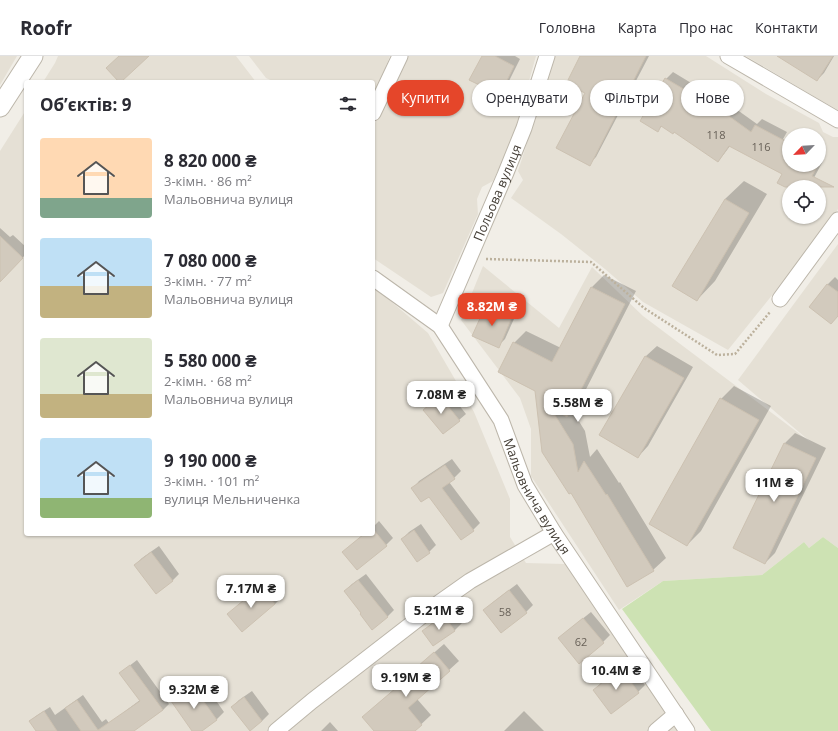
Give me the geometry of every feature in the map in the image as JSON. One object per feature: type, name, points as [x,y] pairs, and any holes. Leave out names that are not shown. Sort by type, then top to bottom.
[{"type":"street","points":[[0,107],[33,56]]},
{"type":"street","points":[[375,109],[400,56]]},
{"type":"street","name":"Польова вулиця","points":[[440,326],[524,128],[547,56]]},
{"type":"street","points":[[728,56],[838,120]]},
{"type":"street","points":[[780,299],[838,220]]},
{"type":"street","name":"Мальовнича вулиця","points":[[375,279],[440,326],[502,420],[525,485],[554,533],[687,731]]},
{"type":"street","points":[[276,731],[436,605],[470,581],[554,533]]},
{"type":"street","points":[[656,731],[676,714]]},
{"type":"path","points":[[468,259],[590,262],[644,308],[717,355],[735,354],[780,299]]},
{"type":"shaded area","points":[[0,56],[17,56],[0,85]]},
{"type":"shaded area","points":[[58,56],[236,56],[254,80],[44,80]]},
{"type":"shaded area","points":[[249,56],[390,56],[375,94],[375,80],[270,80],[266,78]]},
{"type":"shaded area","points":[[406,56],[536,56],[529,80],[472,80],[472,116],[519,116],[513,138],[493,181],[482,187],[477,199],[478,214],[443,293],[431,297],[375,259],[375,123],[387,99],[387,116],[464,116],[464,80],[396,80]]},
{"type":"shaded area","points":[[555,56],[706,56],[744,80],[681,80],[681,116],[744,116],[744,80],[819,123],[821,128],[782,128],[782,172],[826,172],[826,134],[833,137],[838,137],[838,209],[822,233],[728,350],[643,302],[561,234],[511,198],[523,180],[518,171],[536,116],[582,116],[582,80],[547,80]]},
{"type":"shaded area","points":[[746,56],[838,56],[838,110],[820,100]]},
{"type":"shaded area","points":[[24,113],[24,536],[375,536],[375,288],[428,333],[474,412],[510,499],[510,537],[526,563],[565,564],[677,731],[0,731],[0,151]]},
{"type":"shaded area","points":[[838,244],[838,548],[823,537],[809,548],[804,542],[762,575],[663,581],[619,610],[531,476],[531,429],[520,398],[461,320],[483,266],[559,328],[592,267],[643,316],[813,444],[738,380]]},
{"type":"green space","points":[[823,537],[838,548],[838,731],[711,731],[622,609],[663,581],[762,575],[804,542],[809,548]]},
{"type":"building","points":[[119,56],[149,56],[123,80],[117,80],[106,68]]},
{"type":"building","points":[[482,56],[495,56],[514,66],[507,80],[472,80],[472,81],[469,80]]},
{"type":"building","points":[[580,56],[646,56],[634,80],[590,80],[590,116],[615,116],[590,166],[556,148],[573,116],[582,116],[582,99],[585,93],[582,92],[582,80],[568,80]]},
{"type":"building","points":[[777,56],[833,56],[817,81]]},
{"type":"building","points":[[673,83],[681,87],[681,116],[729,116],[751,132],[755,125],[782,139],[782,172],[814,172],[812,176],[820,180],[782,180],[782,186],[777,183],[782,174],[729,146],[718,162],[674,132],[673,134],[661,126],[658,132],[640,121],[643,116],[673,116]]},
{"type":"building","points":[[826,183],[834,187],[826,187]]},
{"type":"building","points":[[725,199],[749,213],[697,301],[672,286]]},
{"type":"building","points":[[0,236],[23,258],[0,282]]},
{"type":"building","points":[[827,284],[838,292],[838,316],[831,324],[809,307]]},
{"type":"building","points":[[591,287],[625,304],[567,417],[550,407],[573,444],[578,472],[584,461],[606,495],[607,494],[654,571],[627,587],[571,493],[569,494],[542,452],[535,391],[498,372],[513,342],[552,362]]},
{"type":"building","points":[[486,305],[512,317],[499,348],[472,336]]},
{"type":"building","points":[[645,356],[684,378],[638,458],[599,435]]},
{"type":"building","points":[[440,396],[460,421],[443,434],[423,410]]},
{"type":"building","points":[[720,398],[759,420],[687,546],[649,524]]},
{"type":"building","points":[[784,443],[816,458],[765,564],[733,548]]},
{"type":"building","points":[[445,465],[455,479],[442,488],[474,531],[461,540],[429,497],[421,502],[411,488]]},
{"type":"building","points":[[414,530],[430,553],[417,562],[401,539]]},
{"type":"building","points":[[375,531],[387,546],[357,570],[342,552],[362,536],[375,536]]},
{"type":"building","points":[[151,552],[173,581],[156,594],[134,565]]},
{"type":"building","points":[[358,580],[388,617],[372,630],[344,591]]},
{"type":"building","points":[[261,586],[275,604],[242,632],[227,614]]},
{"type":"building","points":[[509,590],[527,613],[501,633],[483,610]]},
{"type":"building","points":[[444,615],[455,631],[433,646],[422,631]]},
{"type":"building","points":[[583,618],[604,643],[579,664],[558,638]]},
{"type":"building","points":[[434,652],[450,671],[408,708],[422,725],[415,731],[374,731],[362,717],[410,676],[409,674]]},
{"type":"building","points":[[130,665],[163,710],[134,731],[81,731],[65,708],[77,700],[98,730],[140,701],[119,673]]},
{"type":"building","points":[[621,668],[639,693],[611,714],[593,690]]},
{"type":"building","points":[[193,686],[217,720],[202,731],[192,731],[171,701]]},
{"type":"building","points":[[244,697],[262,721],[250,731],[231,707]]},
{"type":"building","points":[[44,711],[57,731],[36,731],[29,721]]}]
